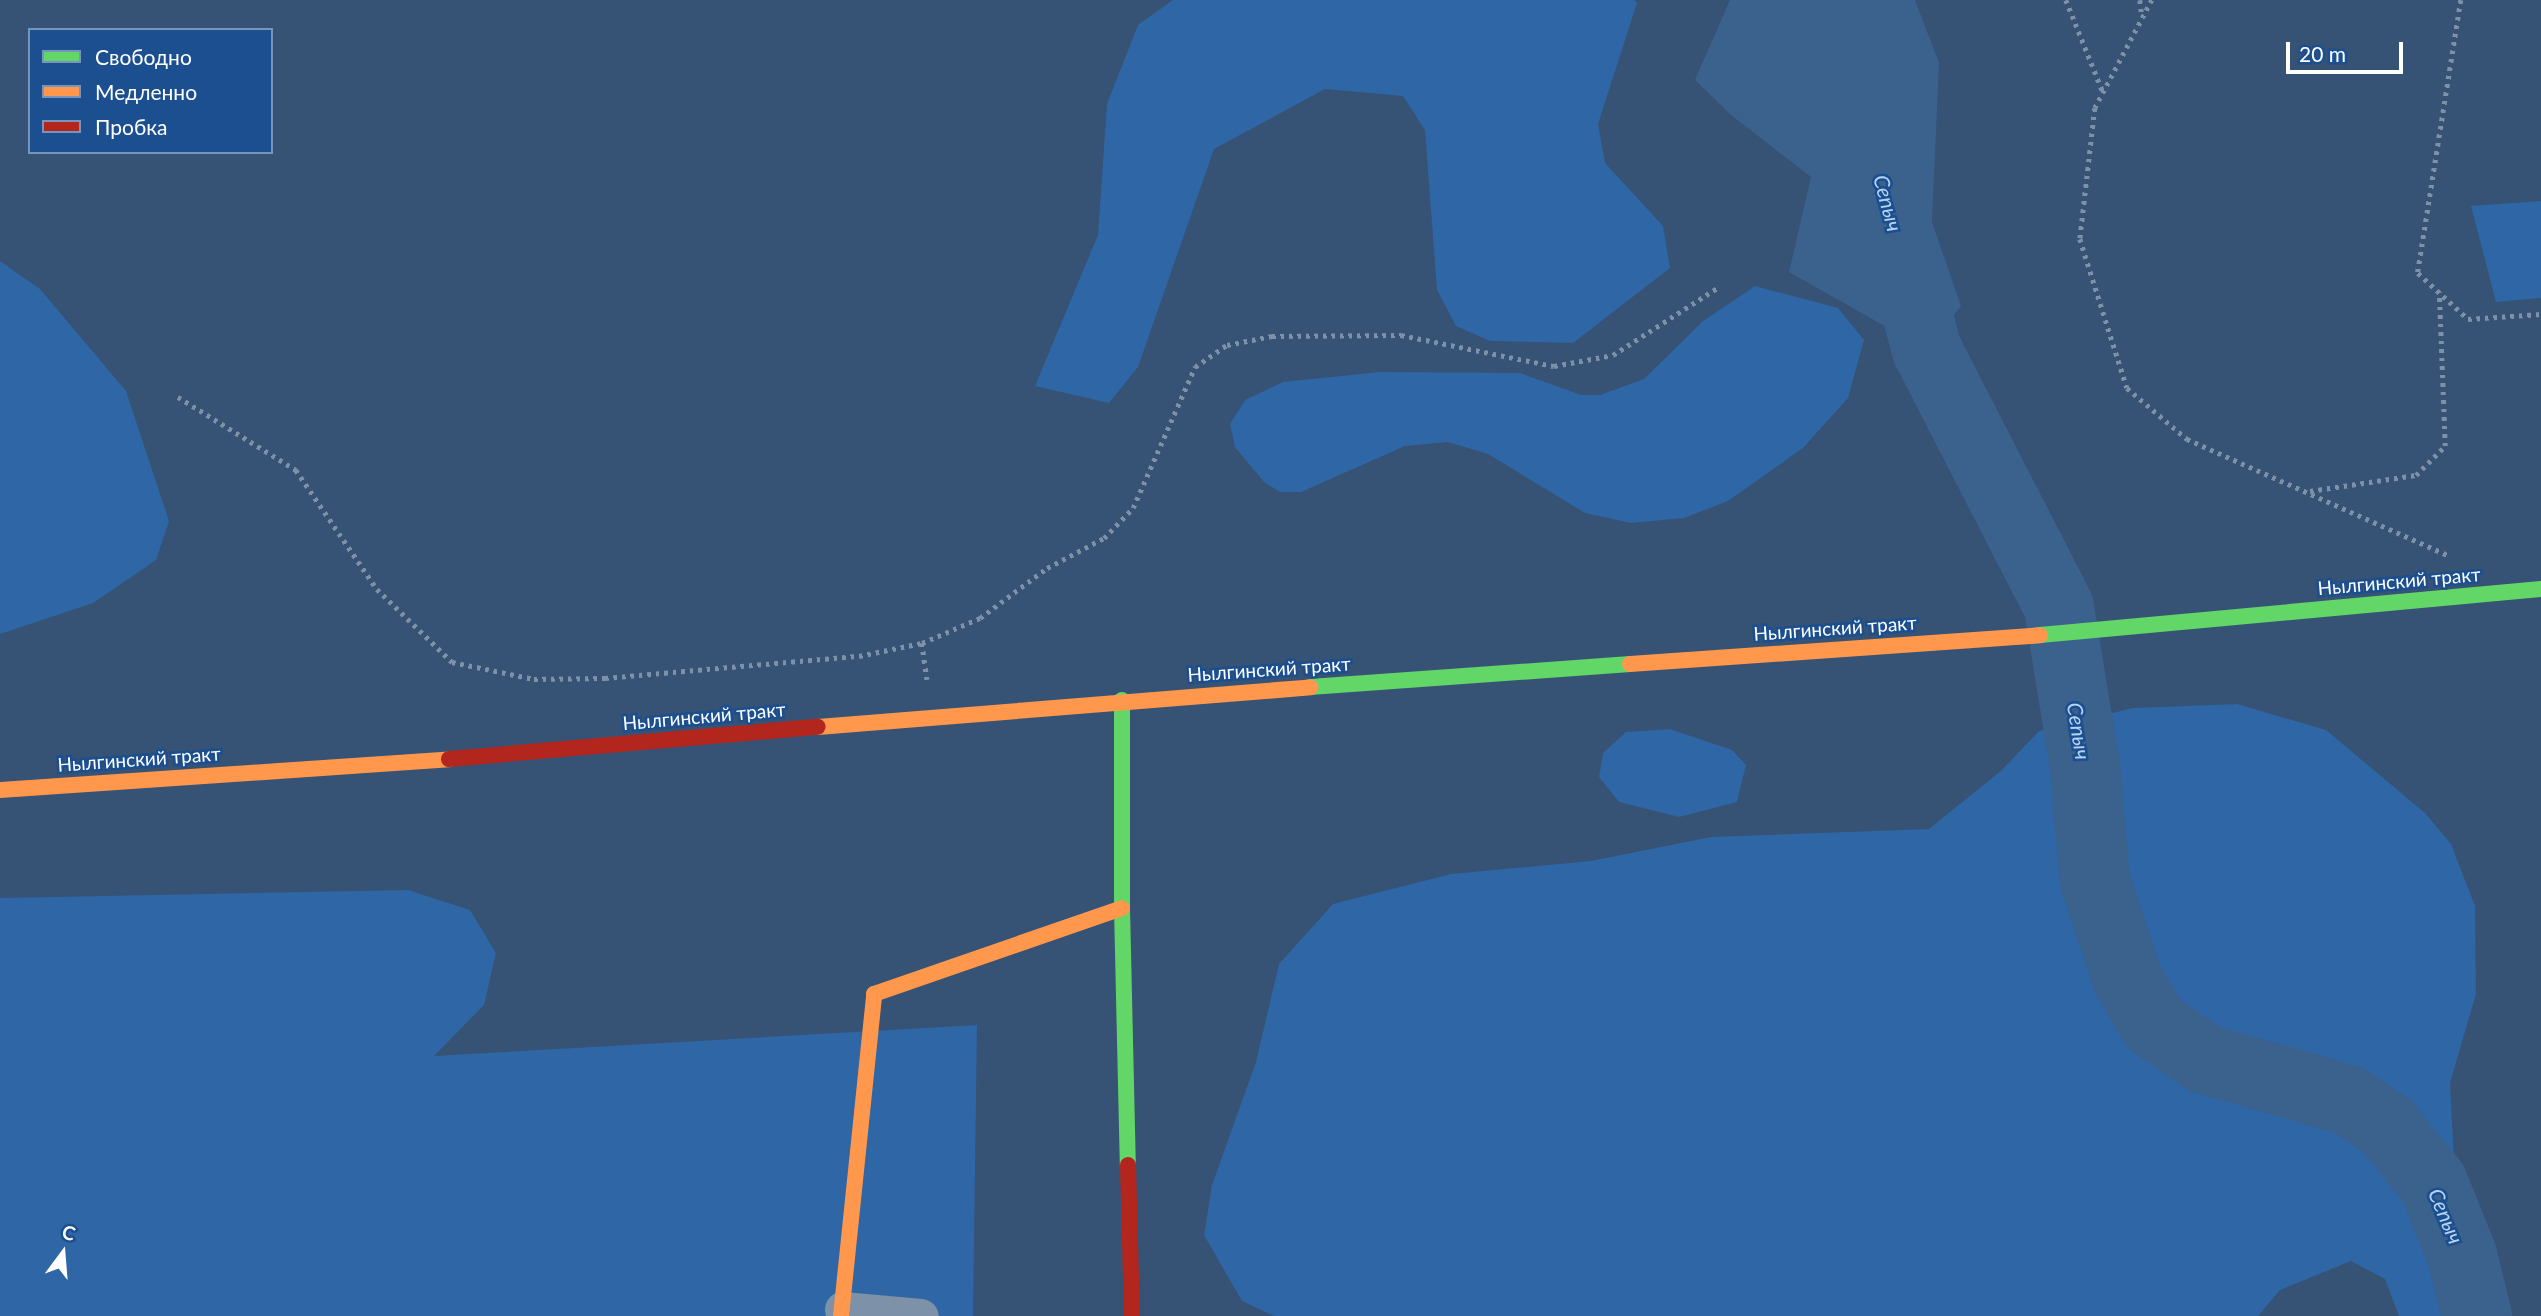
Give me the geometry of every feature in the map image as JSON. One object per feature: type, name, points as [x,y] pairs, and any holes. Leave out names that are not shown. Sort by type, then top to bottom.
[{"type":"main road","name":"Нылгинский тракт","points":[[0,790],[424,761],[1122,701],[2135,626],[2541,589]]},
{"type":"main road","points":[[1122,701],[1122,908],[1132,1316]]},
{"type":"main road","points":[[841,1312],[874,994],[1122,908]]},
{"type":"street","points":[[841,1312],[921,1316]]},
{"type":"path","points":[[2066,0],[2103,92]]},
{"type":"path","points":[[2140,0],[2142,19]]},
{"type":"path","points":[[2152,0],[2095,108],[2080,239],[2127,388],[2188,439],[2460,561]]},
{"type":"path","points":[[2461,0],[2418,273],[2468,319],[2541,314]]},
{"type":"path","points":[[178,397],[296,470],[377,589],[453,662],[534,680],[605,678],[859,656],[922,643],[980,618],[1047,568],[1104,538],[1133,508],[1195,367],[1227,345],[1272,336],[1401,335],[1554,366],[1613,355],[1717,288]]},
{"type":"path","points":[[2308,491],[2416,475],[2445,446],[2439,291]]},
{"type":"shaded area","points":[[1173,0],[1634,0],[1637,3],[1598,124],[1605,163],[1663,226],[1670,268],[1573,343],[1490,341],[1456,326],[1437,290],[1425,130],[1403,96],[1325,89],[1214,149],[1138,367],[1109,403],[1035,386],[1098,235],[1107,104],[1138,25]]},
{"type":"shaded area","points":[[2541,201],[2541,298],[2496,302],[2471,206]]},
{"type":"shaded area","points":[[0,261],[40,289],[126,391],[169,521],[156,560],[93,603],[0,634]]},
{"type":"shaded area","points":[[1755,286],[1838,308],[1864,340],[1848,398],[1803,448],[1728,501],[1684,518],[1631,523],[1585,513],[1488,454],[1448,442],[1405,446],[1301,492],[1280,492],[1264,482],[1235,447],[1230,424],[1245,400],[1283,382],[1380,372],[1520,373],[1581,395],[1600,395],[1644,379],[1703,321]]},
{"type":"shaded area","points":[[2237,704],[2326,730],[2425,813],[2451,844],[2475,906],[2476,994],[2450,1083],[2455,1181],[2474,1234],[2486,1316],[2399,1316],[2385,1279],[2351,1261],[2280,1290],[2258,1316],[1274,1316],[1242,1301],[1204,1235],[1212,1185],[1256,1062],[1279,964],[1333,904],[1451,874],[1591,861],[1711,837],[1929,829],[2002,770],[2039,731],[2133,708]]},
{"type":"shaded area","points":[[1670,729],[1732,750],[1746,765],[1737,802],[1679,817],[1619,802],[1599,777],[1603,753],[1626,732]]},
{"type":"shaded area","points":[[408,890],[470,910],[496,953],[484,1005],[434,1056],[977,1025],[973,1316],[0,1316],[0,898]]},
{"type":"water","points":[[1730,0],[1915,0],[1939,63],[1932,222],[1961,306],[1927,350],[1789,272],[1811,177],[1731,115],[1695,80]]},
{"type":"waterway","name":"Сепыч","points":[[1902,257],[1927,350],[2059,607],[2085,768],[2095,881],[2128,980],[2154,1024],[2205,1059],[2348,1100],[2387,1126],[2433,1183],[2462,1255],[2477,1316]]},
{"type":"traffic: fast","points":[[2040,635],[2541,589]]},
{"type":"traffic: fast","points":[[1310,687],[1630,664]]},
{"type":"traffic: fast","points":[[1122,700],[1122,908],[1128,1165]]},
{"type":"traffic: slow","points":[[1630,664],[2040,635]]},
{"type":"traffic: slow","points":[[818,727],[1310,687]]},
{"type":"traffic: slow","points":[[0,790],[449,759]]},
{"type":"traffic: slow","points":[[841,1316],[874,994],[1122,908]]},
{"type":"traffic: jam","points":[[449,759],[818,727]]},
{"type":"traffic: jam","points":[[1128,1165],[1132,1316]]}]
